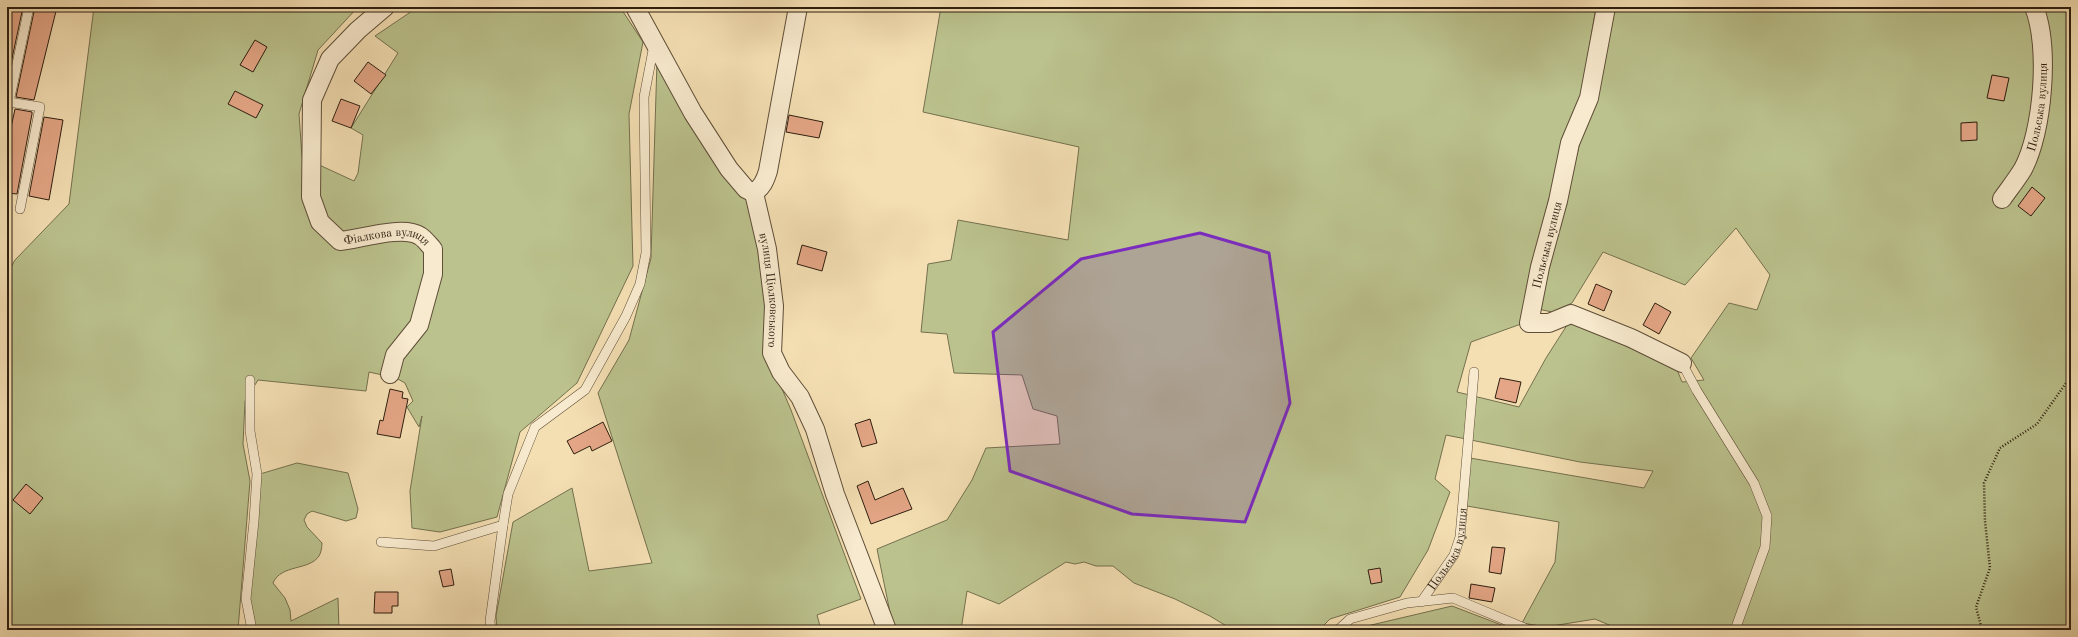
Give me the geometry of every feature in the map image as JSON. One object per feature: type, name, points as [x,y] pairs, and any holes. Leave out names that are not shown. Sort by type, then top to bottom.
[{"type":"street","name":"Фіалкова вулиця","points":[[385,7],[358,30],[330,59],[312,100],[311,197],[320,222],[340,240],[355,240],[396,231],[420,235],[434,249],[433,274],[419,325],[395,355],[390,374]]},
{"type":"street","points":[[635,7],[693,113],[729,169],[746,189],[754,193],[760,189],[765,181],[768,171],[798,7]]},
{"type":"street","name":"Польська вулиця","points":[[1606,7],[1588,98],[1570,143],[1558,201],[1540,267],[1529,323],[1550,323],[1571,314],[1624,335],[1682,362]]},
{"type":"street","name":"Польська вулиця","points":[[2002,199],[2023,168],[2038,117],[2043,82],[2042,47],[2034,7]]},
{"type":"street","name":"вулиця Ціолковського","points":[[754,193],[767,249],[774,306],[772,353],[781,372],[800,397],[815,430],[835,494],[887,630]]},
{"type":"lane","points":[[20,209],[40,107],[8,106],[29,7]]},
{"type":"lane","points":[[491,630],[490,620],[508,494],[535,427],[585,390],[626,316],[640,284],[646,253],[644,97],[654,42]]},
{"type":"lane","points":[[1682,362],[1697,391],[1754,482],[1767,516],[1764,547],[1735,630]]},
{"type":"lane","name":"Польська вулиця","points":[[1421,602],[1454,555],[1460,537],[1474,372]]},
{"type":"lane","points":[[250,380],[250,431],[257,474],[246,599],[252,630]]},
{"type":"lane","points":[[381,542],[434,546],[503,525]]},
{"type":"lane","name":"Польська вулиця","points":[[1338,630],[1350,619],[1407,603],[1453,598],[1529,630]]},
{"type":"lane","points":[[1557,630],[1577,630]]},
{"type":"path","points":[[1982,630],[1976,607],[1990,568],[1985,521],[1984,483],[2000,448],[2036,424],[2071,376]]},
{"type":"highlighted area","points":[[1200,233],[1269,253],[1290,403],[1245,522],[1132,514],[1010,471],[993,332],[1081,259]]},
{"type":"green space","points":[[94,7],[358,7],[318,50],[299,114],[302,157],[354,181],[358,173],[363,135],[351,128],[398,53],[375,36],[418,7],[620,7],[643,42],[629,114],[633,266],[577,383],[520,432],[497,517],[440,532],[412,528],[410,491],[422,416],[419,427],[407,407],[413,401],[405,383],[396,378],[369,372],[366,391],[258,380],[245,401],[243,444],[250,481],[238,630],[7,630],[7,274],[15,260],[69,204]]},
{"type":"green space","points":[[941,7],[1596,7],[1581,97],[1549,202],[1521,324],[1471,342],[1457,392],[1519,407],[1546,358],[1569,322],[1676,367],[1682,382],[1704,380],[1691,358],[1729,303],[1757,310],[1770,275],[1736,228],[1685,285],[1603,252],[1572,303],[1552,312],[1538,309],[1614,7],[2071,7],[2071,630],[1621,630],[1595,619],[1546,627],[1522,623],[1555,562],[1559,522],[1467,506],[1470,458],[1644,488],[1653,471],[1580,462],[1446,435],[1435,479],[1450,492],[1428,550],[1400,597],[1330,619],[1319,630],[1233,630],[1210,616],[1175,599],[1134,583],[1113,566],[1096,566],[1084,562],[1075,564],[1066,562],[999,604],[967,591],[961,630],[897,630],[891,617],[877,549],[947,520],[972,480],[986,448],[1060,444],[1057,416],[1033,409],[1022,375],[954,373],[947,334],[921,332],[928,264],[951,260],[958,220],[1068,240],[1079,147],[923,112]]},
{"type":"green space","points":[[657,61],[708,149],[749,203],[764,267],[768,356],[791,410],[861,599],[817,615],[821,630],[497,630],[496,616],[513,522],[572,488],[589,571],[652,563],[598,393],[629,340],[651,258]]},
{"type":"green space","points":[[297,463],[348,473],[358,509],[356,518],[346,521],[312,511],[307,514],[304,520],[307,527],[322,543],[320,555],[309,564],[282,573],[273,583],[285,598],[290,610],[291,621],[338,598],[339,630],[255,630],[249,599],[260,474]]},
{"type":"green space","points":[[1452,606],[1512,629],[1350,630]]},
{"type":"building","points":[[7,7],[23,7],[7,82]]},
{"type":"building","points":[[35,7],[57,7],[34,100],[16,97]]},
{"type":"building","points":[[255,40],[267,47],[253,72],[240,65]]},
{"type":"building","points":[[368,62],[386,75],[371,94],[354,81]]},
{"type":"building","points":[[1992,75],[2009,78],[2004,101],[1987,98]]},
{"type":"building","points":[[235,91],[263,105],[256,118],[228,104]]},
{"type":"building","points":[[341,99],[360,106],[351,128],[332,121]]},
{"type":"building","points":[[15,109],[32,112],[17,194],[7,193],[7,146]]},
{"type":"building","points":[[789,115],[823,122],[819,138],[786,132]]},
{"type":"building","points":[[44,117],[63,120],[49,200],[29,196]]},
{"type":"building","points":[[1977,122],[1977,140],[1961,141],[1961,123]]},
{"type":"building","points":[[2032,187],[2045,198],[2031,216],[2018,206]]},
{"type":"building","points":[[802,245],[827,252],[822,271],[797,264]]},
{"type":"building","points":[[1596,284],[1612,291],[1604,311],[1588,304]]},
{"type":"building","points":[[1655,303],[1671,312],[1659,334],[1643,325]]},
{"type":"building","points":[[1500,378],[1521,382],[1516,403],[1495,398]]},
{"type":"building","points":[[390,389],[403,392],[402,398],[408,399],[400,438],[377,434],[380,420],[383,421]]},
{"type":"building","points":[[870,419],[877,443],[862,447],[855,424]]},
{"type":"building","points":[[603,422],[612,441],[592,451],[590,446],[574,454],[567,441]]},
{"type":"building","points":[[868,481],[875,500],[903,488],[912,509],[871,524],[857,486]]},
{"type":"building","points":[[26,484],[43,498],[30,514],[13,500]]},
{"type":"building","points":[[1492,547],[1505,548],[1501,574],[1489,572]]},
{"type":"building","points":[[1380,568],[1382,582],[1371,584],[1368,570]]},
{"type":"building","points":[[451,569],[454,585],[443,587],[439,571]]},
{"type":"building","points":[[1471,584],[1495,588],[1492,602],[1469,598]]},
{"type":"building","points":[[375,592],[398,592],[398,606],[392,606],[392,613],[374,613]]}]
